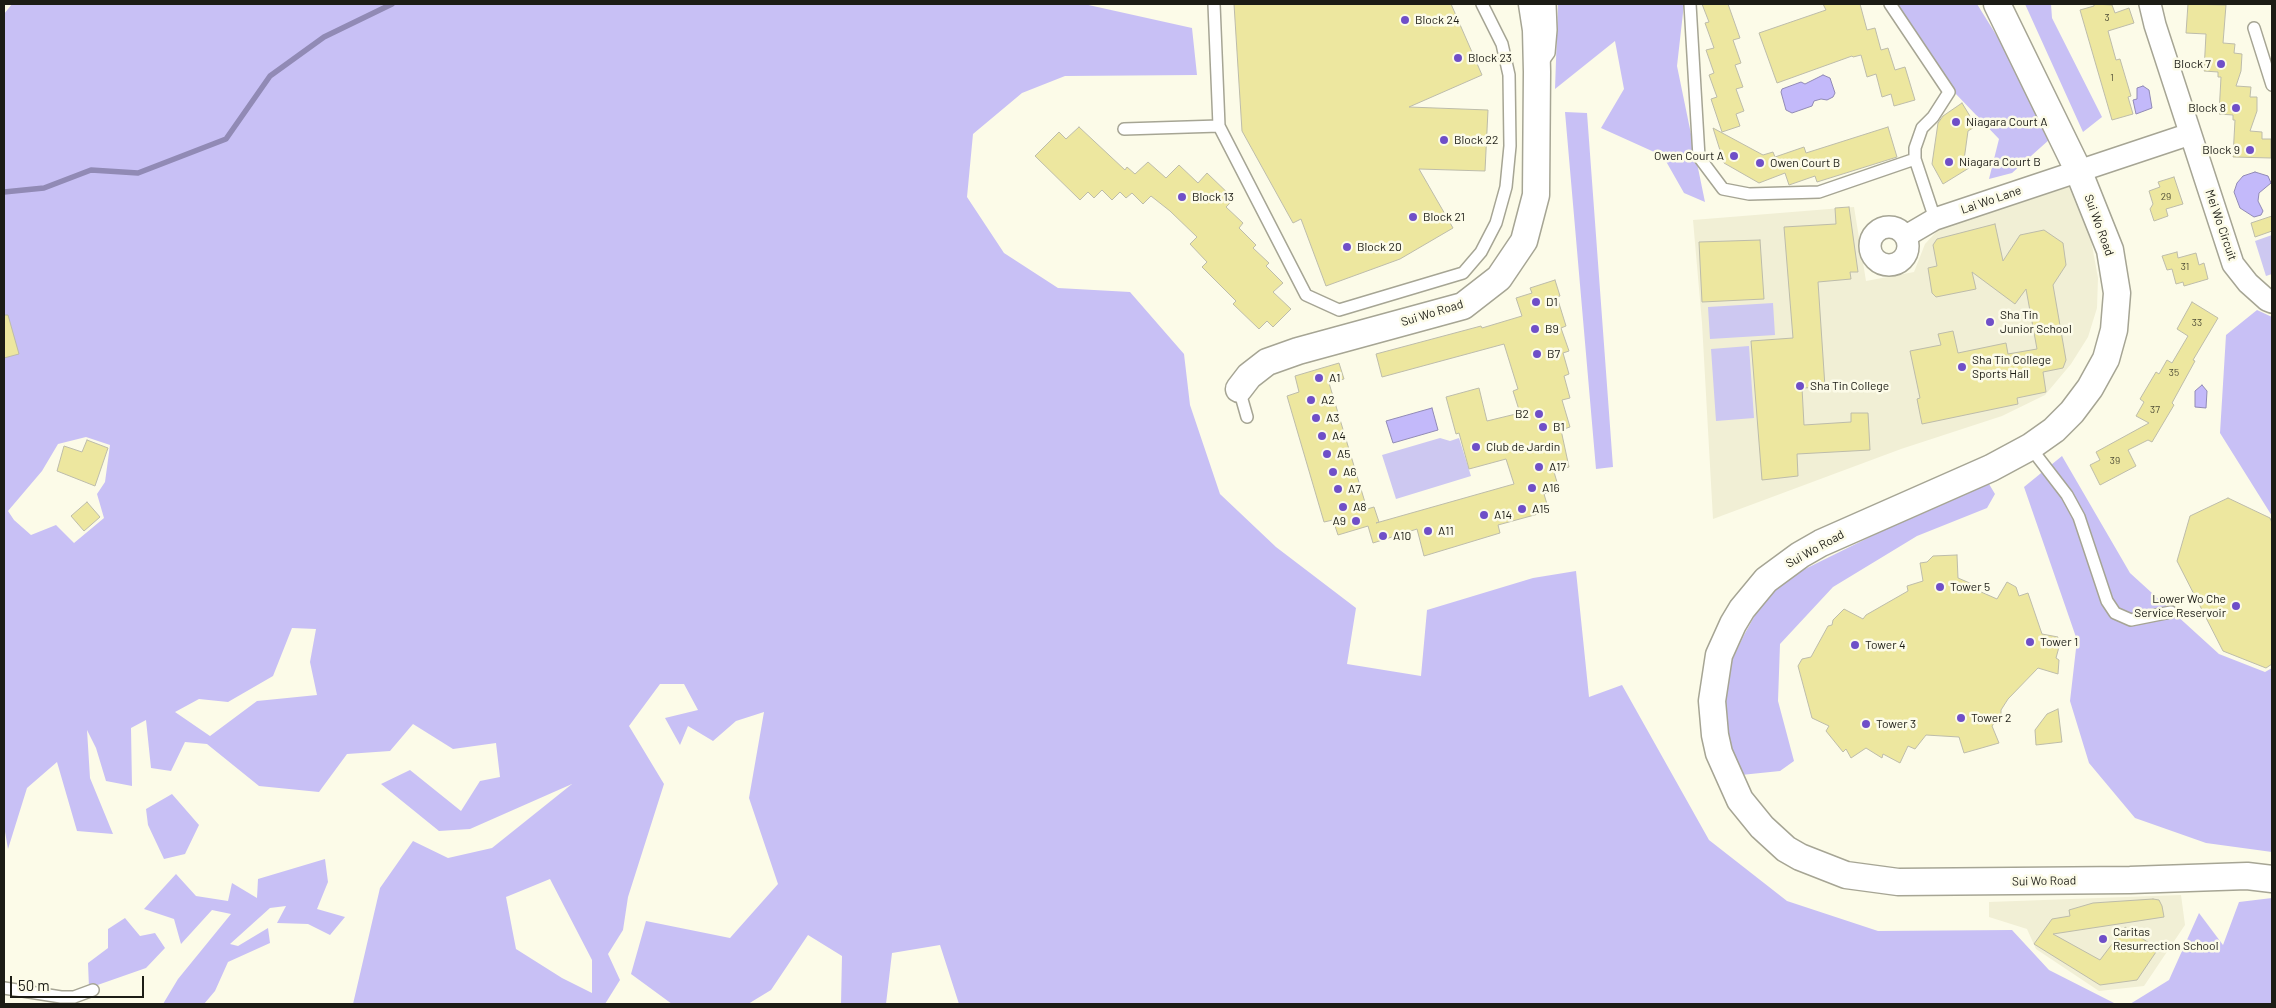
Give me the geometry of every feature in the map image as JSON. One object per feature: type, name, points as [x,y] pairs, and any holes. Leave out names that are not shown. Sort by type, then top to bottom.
[{"type":"street","name":"Sui Wo Road","points":[[1239,389],[1249,376],[1267,362],[1298,351],[1463,306],[1499,278],[1524,241],[1536,195],[1537,72],[1536,30],[1532,4]]},
{"type":"street","name":"Sui Wo Road","points":[[1997,4],[2078,170],[2110,250],[2117,293],[2114,330],[2106,359],[2081,401],[2054,430],[2030,447],[1991,468],[1822,543],[1780,568],[1752,595],[1733,624],[1722,648],[1716,670],[1712,701],[1715,735],[1719,753],[1740,800],[1762,827],[1786,849],[1830,870],[1870,879],[1898,882],[2247,876],[2272,879]]},
{"type":"street","name":"Mei Wo Circuit","points":[[2150,4],[2155,25],[2233,264],[2248,283],[2267,300],[2272,302]]},
{"type":"street","points":[[2078,170],[2190,134]]},
{"type":"street","name":"Lai Wo Lane","points":[[1906,236],[1935,219],[2078,170]]},
{"type":"lane","points":[[1214,4],[1219,126],[1306,295],[1339,310],[1463,273],[1481,252],[1496,223],[1506,187],[1510,146],[1509,75],[1502,44],[1482,4]]},
{"type":"lane","points":[[1537,72],[1549,53],[1552,19],[1550,4]]},
{"type":"lane","points":[[1690,4],[1699,157],[1723,189],[1749,194],[1819,192],[1915,159]]},
{"type":"lane","points":[[1890,4],[1949,92],[1933,117],[1922,128],[1914,148],[1915,159],[1935,219]]},
{"type":"lane","points":[[2254,28],[2272,85]]},
{"type":"lane","points":[[1124,129],[1219,126]]},
{"type":"lane","points":[[1239,389],[1248,417]]},
{"type":"lane","points":[[2030,447],[2067,495],[2079,517],[2107,601],[2115,613],[2122,618],[2131,620],[2171,612]]},
{"type":"lane","points":[[4,988],[61,997],[74,997],[93,990]]},
{"type":"shaded area","points":[[12,4],[1084,4],[1192,28],[1197,75],[1065,76],[1022,93],[973,134],[967,197],[1004,253],[1058,288],[1130,292],[1184,354],[1190,405],[1220,494],[1276,547],[1356,608],[1347,664],[1421,676],[1427,610],[1533,578],[1576,571],[1589,697],[1622,685],[1709,840],[1787,901],[1878,931],[2012,930],[2049,970],[2116,1004],[959,1004],[940,945],[892,953],[886,1004],[841,1004],[842,956],[808,935],[771,990],[748,1004],[672,1004],[631,974],[646,921],[730,938],[778,884],[749,798],[764,712],[736,721],[713,741],[688,726],[680,745],[665,718],[698,710],[684,684],[660,684],[629,726],[664,784],[628,897],[623,930],[608,954],[620,980],[605,1004],[353,1004],[380,888],[413,841],[448,858],[492,848],[572,784],[470,829],[439,831],[381,784],[410,770],[461,811],[480,781],[500,777],[496,743],[453,749],[413,724],[390,751],[347,754],[319,792],[259,786],[207,744],[185,742],[171,771],[151,768],[146,720],[131,728],[132,786],[106,781],[96,748],[87,730],[90,778],[113,834],[77,831],[57,762],[27,788],[8,849],[4,826],[4,14]],"holes":[[[86,437],[110,445],[105,482],[97,494],[104,518],[74,543],[56,525],[31,535],[14,520],[8,511],[42,471],[58,444]],[[292,628],[316,629],[310,662],[317,695],[257,701],[210,736],[175,712],[199,699],[228,702],[273,676]],[[550,879],[592,960],[592,993],[562,978],[516,949],[506,897]]]},
{"type":"shaded area","points":[[1558,4],[1684,4],[1677,66],[1705,202],[1684,193],[1663,156],[1601,128],[1624,89],[1615,41],[1555,89]]},
{"type":"shaded area","points":[[1895,4],[1977,4],[2000,41],[2050,139],[2012,173],[1989,179],[1999,139],[1955,93]]},
{"type":"shaded area","points":[[2025,4],[2051,4],[2052,18],[2102,117],[2083,132]]},
{"type":"shaded area","points":[[1823,75],[1830,78],[1835,93],[1833,97],[1827,100],[1814,101],[1812,106],[1792,113],[1786,110],[1781,92],[1782,89],[1801,82],[1805,84]]},
{"type":"shaded area","points":[[2143,86],[2149,90],[2152,108],[2136,114],[2133,100],[2137,99],[2137,88]]},
{"type":"shaded area","points":[[1565,112],[1587,113],[1613,467],[1596,469]]},
{"type":"shaded area","points":[[2255,172],[2268,176],[2271,183],[2259,193],[2258,201],[2263,211],[2261,215],[2254,217],[2240,208],[2234,192],[2237,183],[2243,176]]},
{"type":"shaded area","points":[[2069,187],[2091,240],[2098,278],[2097,308],[2088,337],[2071,364],[2045,395],[2002,416],[1901,449],[1713,519],[1702,323],[1693,220],[1854,207],[1866,281],[1914,272],[1925,244],[1938,230]]},
{"type":"shaded area","points":[[2272,235],[2272,274],[2266,276],[2255,241]]},
{"type":"shaded area","points":[[1773,303],[1775,335],[1710,339],[1708,307]]},
{"type":"shaded area","points":[[2257,310],[2272,317],[2272,516],[2220,433],[2226,335]]},
{"type":"shaded area","points":[[1749,346],[1754,418],[1716,421],[1711,349]]},
{"type":"shaded area","points":[[2202,385],[2207,391],[2206,408],[2195,407],[2195,391]]},
{"type":"shaded area","points":[[1432,408],[1438,430],[1393,443],[1386,421]]},
{"type":"shaded area","points":[[1440,438],[1450,441],[1459,438],[1471,476],[1396,499],[1382,455]]},
{"type":"shaded area","points":[[2062,456],[2130,573],[2219,654],[2265,672],[2272,668],[2272,852],[2206,843],[2135,818],[2089,763],[2070,701],[2077,640],[2024,487]]},
{"type":"shaded area","points":[[1989,484],[1995,494],[1987,508],[1917,536],[1833,587],[1780,644],[1778,701],[1794,761],[1780,771],[1741,775],[1725,731],[1720,685],[1764,599],[1803,570],[1969,488]]},
{"type":"shaded area","points":[[172,794],[199,825],[185,854],[164,859],[148,825],[146,809]]},
{"type":"shaded area","points":[[325,859],[328,882],[317,909],[345,917],[330,935],[308,924],[277,923],[286,906],[270,908],[230,944],[238,946],[268,928],[270,943],[228,962],[215,991],[204,1004],[163,1004],[178,979],[231,914],[212,910],[181,944],[174,919],[144,909],[176,874],[196,896],[228,901],[232,883],[257,898],[258,879]]},
{"type":"shaded area","name":"Caritas Resurrection School","points":[[2181,895],[2185,925],[2144,986],[2099,991],[2036,949],[2027,929],[1989,917],[1989,902]]},
{"type":"shaded area","points":[[2272,898],[2272,1004],[2130,1004],[2169,980],[2199,913],[2223,945],[2239,902]]},
{"type":"shaded area","points":[[125,918],[140,936],[155,933],[165,948],[146,968],[89,988],[88,963],[108,948],[108,929]]},
{"type":"building","points":[[1234,4],[1451,4],[1482,75],[1409,107],[1488,110],[1485,171],[1419,169],[1453,228],[1400,259],[1326,286],[1301,219],[1293,223],[1242,131]]},
{"type":"building","points":[[1702,4],[1728,4],[1740,38],[1733,40],[1741,63],[1735,65],[1743,87],[1736,89],[1744,111],[1736,114],[1740,126],[1722,132],[1711,99],[1717,97],[1709,75],[1714,73],[1706,50],[1714,48],[1705,23],[1709,22]]},
{"type":"building","points":[[1823,4],[1860,4],[1867,30],[1875,28],[1881,50],[1888,48],[1895,70],[1905,67],[1915,100],[1894,106],[1891,94],[1882,97],[1876,74],[1867,77],[1861,55],[1852,56],[1777,83],[1759,33],[1826,10]]},
{"type":"building","points":[[2094,4],[2112,5],[2115,13],[2129,8],[2134,23],[2108,31],[2116,60],[2120,59],[2131,96],[2128,97],[2133,114],[2112,120],[2080,10],[2094,6]]},
{"type":"building","points":[[2188,4],[2226,5],[2223,43],[2235,44],[2234,53],[2242,54],[2241,71],[2236,86],[2251,87],[2250,97],[2257,97],[2257,111],[2250,131],[2262,132],[2262,139],[2271,139],[2271,158],[2233,157],[2235,120],[2233,120],[2233,115],[2219,114],[2221,77],[2218,77],[2218,72],[2204,71],[2206,34],[2186,33]]},
{"type":"building","points":[[1962,103],[1976,126],[1968,131],[1964,160],[1969,168],[1943,184],[1932,164],[1938,123],[1943,116]]},
{"type":"building","points":[[1079,127],[1125,170],[1127,167],[1135,174],[1148,162],[1166,178],[1179,165],[1198,183],[1207,173],[1234,199],[1226,207],[1243,223],[1239,228],[1256,245],[1253,248],[1269,263],[1266,266],[1283,283],[1273,292],[1291,309],[1273,327],[1267,321],[1259,329],[1233,304],[1236,301],[1202,267],[1207,262],[1190,244],[1197,237],[1151,196],[1143,204],[1132,193],[1126,198],[1120,192],[1112,200],[1102,190],[1094,198],[1088,192],[1080,200],[1035,156],[1059,132],[1066,139]]},
{"type":"building","points":[[1888,127],[1897,157],[1817,182],[1815,176],[1789,185],[1785,173],[1759,183],[1724,163],[1713,128],[1763,155],[1773,152],[1775,157],[1804,147],[1806,153]]},
{"type":"building","points":[[2174,177],[2183,204],[2166,209],[2168,216],[2154,221],[2150,209],[2153,204],[2149,191],[2160,187],[2158,182]]},
{"type":"building","points":[[1849,207],[1858,272],[1850,272],[1851,279],[1818,282],[1825,387],[1802,388],[1804,425],[1851,422],[1851,413],[1868,413],[1870,450],[1797,454],[1798,476],[1762,480],[1751,341],[1793,338],[1784,227],[1836,224],[1835,208]]},
{"type":"building","points":[[2272,216],[2272,231],[2255,237],[2251,223]]},
{"type":"building","points":[[1995,224],[2003,261],[2020,235],[2044,230],[2063,243],[2066,265],[2053,285],[2066,360],[2063,368],[2043,372],[2046,392],[2017,398],[2018,404],[1922,424],[1917,399],[1920,398],[1910,351],[1941,345],[1938,334],[1953,331],[1958,353],[2006,343],[2008,354],[2037,349],[2026,289],[2015,304],[1972,272],[1976,289],[1936,297],[1932,293],[1928,268],[1937,266],[1933,245],[1937,239]]},
{"type":"building","points":[[1760,240],[1764,299],[1702,302],[1699,242]]},
{"type":"building","points":[[2177,252],[2178,258],[2196,253],[2199,265],[2204,263],[2208,279],[2184,286],[2183,282],[2176,284],[2172,269],[2167,270],[2162,256]]},
{"type":"building","points":[[1555,280],[1560,296],[1557,297],[1566,326],[1561,328],[1569,351],[1563,353],[1569,374],[1564,376],[1570,398],[1562,400],[1570,427],[1561,430],[1569,467],[1554,472],[1559,489],[1544,494],[1549,511],[1498,525],[1500,533],[1424,556],[1417,529],[1373,543],[1368,526],[1338,535],[1333,520],[1324,522],[1287,396],[1299,392],[1295,376],[1339,363],[1344,379],[1329,383],[1367,509],[1374,507],[1379,522],[1376,523],[1514,484],[1506,459],[1469,469],[1459,433],[1456,434],[1446,397],[1479,388],[1487,421],[1520,413],[1513,391],[1518,389],[1504,344],[1382,377],[1376,354],[1481,326],[1482,328],[1522,316],[1516,298],[1532,293],[1530,288]]},
{"type":"building","points":[[2192,302],[2218,318],[2193,360],[2195,361],[2172,403],[2174,405],[2152,442],[2148,440],[2128,450],[2136,466],[2100,485],[2090,465],[2100,460],[2096,452],[2149,423],[2136,416],[2144,402],[2140,399],[2156,372],[2159,374],[2167,360],[2172,363],[2188,336],[2177,329]]},
{"type":"building","points":[[4,315],[8,315],[19,354],[4,358]]},
{"type":"building","points":[[87,440],[108,448],[95,486],[57,471],[64,446],[82,452]]},
{"type":"building","name":"Lower Wo Che Service Reservoir","points":[[2228,498],[2270,518],[2272,523],[2272,664],[2266,668],[2223,651],[2177,561],[2190,516]]},
{"type":"building","points":[[87,502],[100,517],[84,531],[71,516]]},
{"type":"building","points":[[1957,555],[1958,578],[1972,584],[1972,588],[1997,599],[2007,582],[2016,587],[2019,596],[2028,593],[2042,634],[2058,637],[2055,646],[2059,647],[2056,658],[2059,660],[2058,674],[2038,668],[2008,699],[2001,710],[2001,715],[1992,726],[1999,743],[1964,753],[1959,737],[1926,735],[1915,749],[1908,746],[1900,763],[1883,754],[1882,758],[1866,748],[1851,758],[1846,749],[1843,752],[1826,731],[1829,726],[1812,718],[1798,666],[1802,659],[1811,657],[1828,626],[1832,625],[1833,620],[1844,609],[1863,619],[1866,615],[1908,591],[1907,586],[1923,581],[1920,563],[1927,562],[1933,556]]},
{"type":"building","points":[[2058,709],[2062,742],[2036,745],[2035,730],[2047,714]]},
{"type":"building","points":[[2159,900],[2164,917],[2053,934],[2100,960],[2125,927],[2158,949],[2137,980],[2100,985],[2034,944],[2052,919],[2070,916],[2069,910],[2093,903]]},
{"type":"waterway","points":[[4,192],[44,188],[91,170],[138,173],[226,139],[270,76],[324,37],[392,4]]},
{"type":"place","name":"Block 24","points":[[1405,20]]},
{"type":"place","name":"Block 23","points":[[1458,58]]},
{"type":"place","name":"Block 7","points":[[2221,64]]},
{"type":"place","name":"Block 8","points":[[2236,108]]},
{"type":"place","name":"Niagara Court A","points":[[1956,122]]},
{"type":"place","name":"Block 22","points":[[1444,140]]},
{"type":"place","name":"Block 9","points":[[2250,150]]},
{"type":"place","name":"Owen Court A","points":[[1734,156]]},
{"type":"place","name":"Niagara Court B","points":[[1949,162]]},
{"type":"place","name":"Owen Court B","points":[[1760,163]]},
{"type":"place","name":"Block 13","points":[[1182,197]]},
{"type":"place","name":"Block 21","points":[[1413,217]]},
{"type":"place","name":"Block 20","points":[[1347,247]]},
{"type":"place","name":"D1","points":[[1536,302]]},
{"type":"place","name":"Sha Tin Junior School","points":[[1990,322]]},
{"type":"place","name":"B9","points":[[1535,329]]},
{"type":"place","name":"B7","points":[[1537,354]]},
{"type":"place","name":"Sha Tin College Sports Hall","points":[[1962,367]]},
{"type":"place","name":"A1","points":[[1319,378]]},
{"type":"place","name":"Sha Tin College","points":[[1800,386]]},
{"type":"place","name":"A2","points":[[1311,400]]},
{"type":"place","name":"B2","points":[[1539,414]]},
{"type":"place","name":"A3","points":[[1316,418]]},
{"type":"place","name":"B1","points":[[1543,427]]},
{"type":"place","name":"A4","points":[[1322,436]]},
{"type":"place","name":"Club de Jardin","points":[[1476,447]]},
{"type":"place","name":"A5","points":[[1327,454]]},
{"type":"place","name":"A17","points":[[1539,467]]},
{"type":"place","name":"A6","points":[[1333,472]]},
{"type":"place","name":"A16","points":[[1532,488]]},
{"type":"place","name":"A7","points":[[1338,489]]},
{"type":"place","name":"A8","points":[[1343,507]]},
{"type":"place","name":"A15","points":[[1522,509]]},
{"type":"place","name":"A14","points":[[1484,515]]},
{"type":"place","name":"A9","points":[[1356,521]]},
{"type":"place","name":"A11","points":[[1428,531]]},
{"type":"place","name":"A10","points":[[1383,536]]},
{"type":"place","name":"Tower 5","points":[[1940,587]]},
{"type":"place","name":"Lower Wo Che Service Reservoir","points":[[2236,606]]},
{"type":"place","name":"Tower 1","points":[[2030,642]]},
{"type":"place","name":"Tower 4","points":[[1855,645]]},
{"type":"place","name":"Tower 2","points":[[1961,718]]},
{"type":"place","name":"Tower 3","points":[[1866,724]]},
{"type":"place","name":"Caritas Resurrection School","points":[[2103,939]]}]
